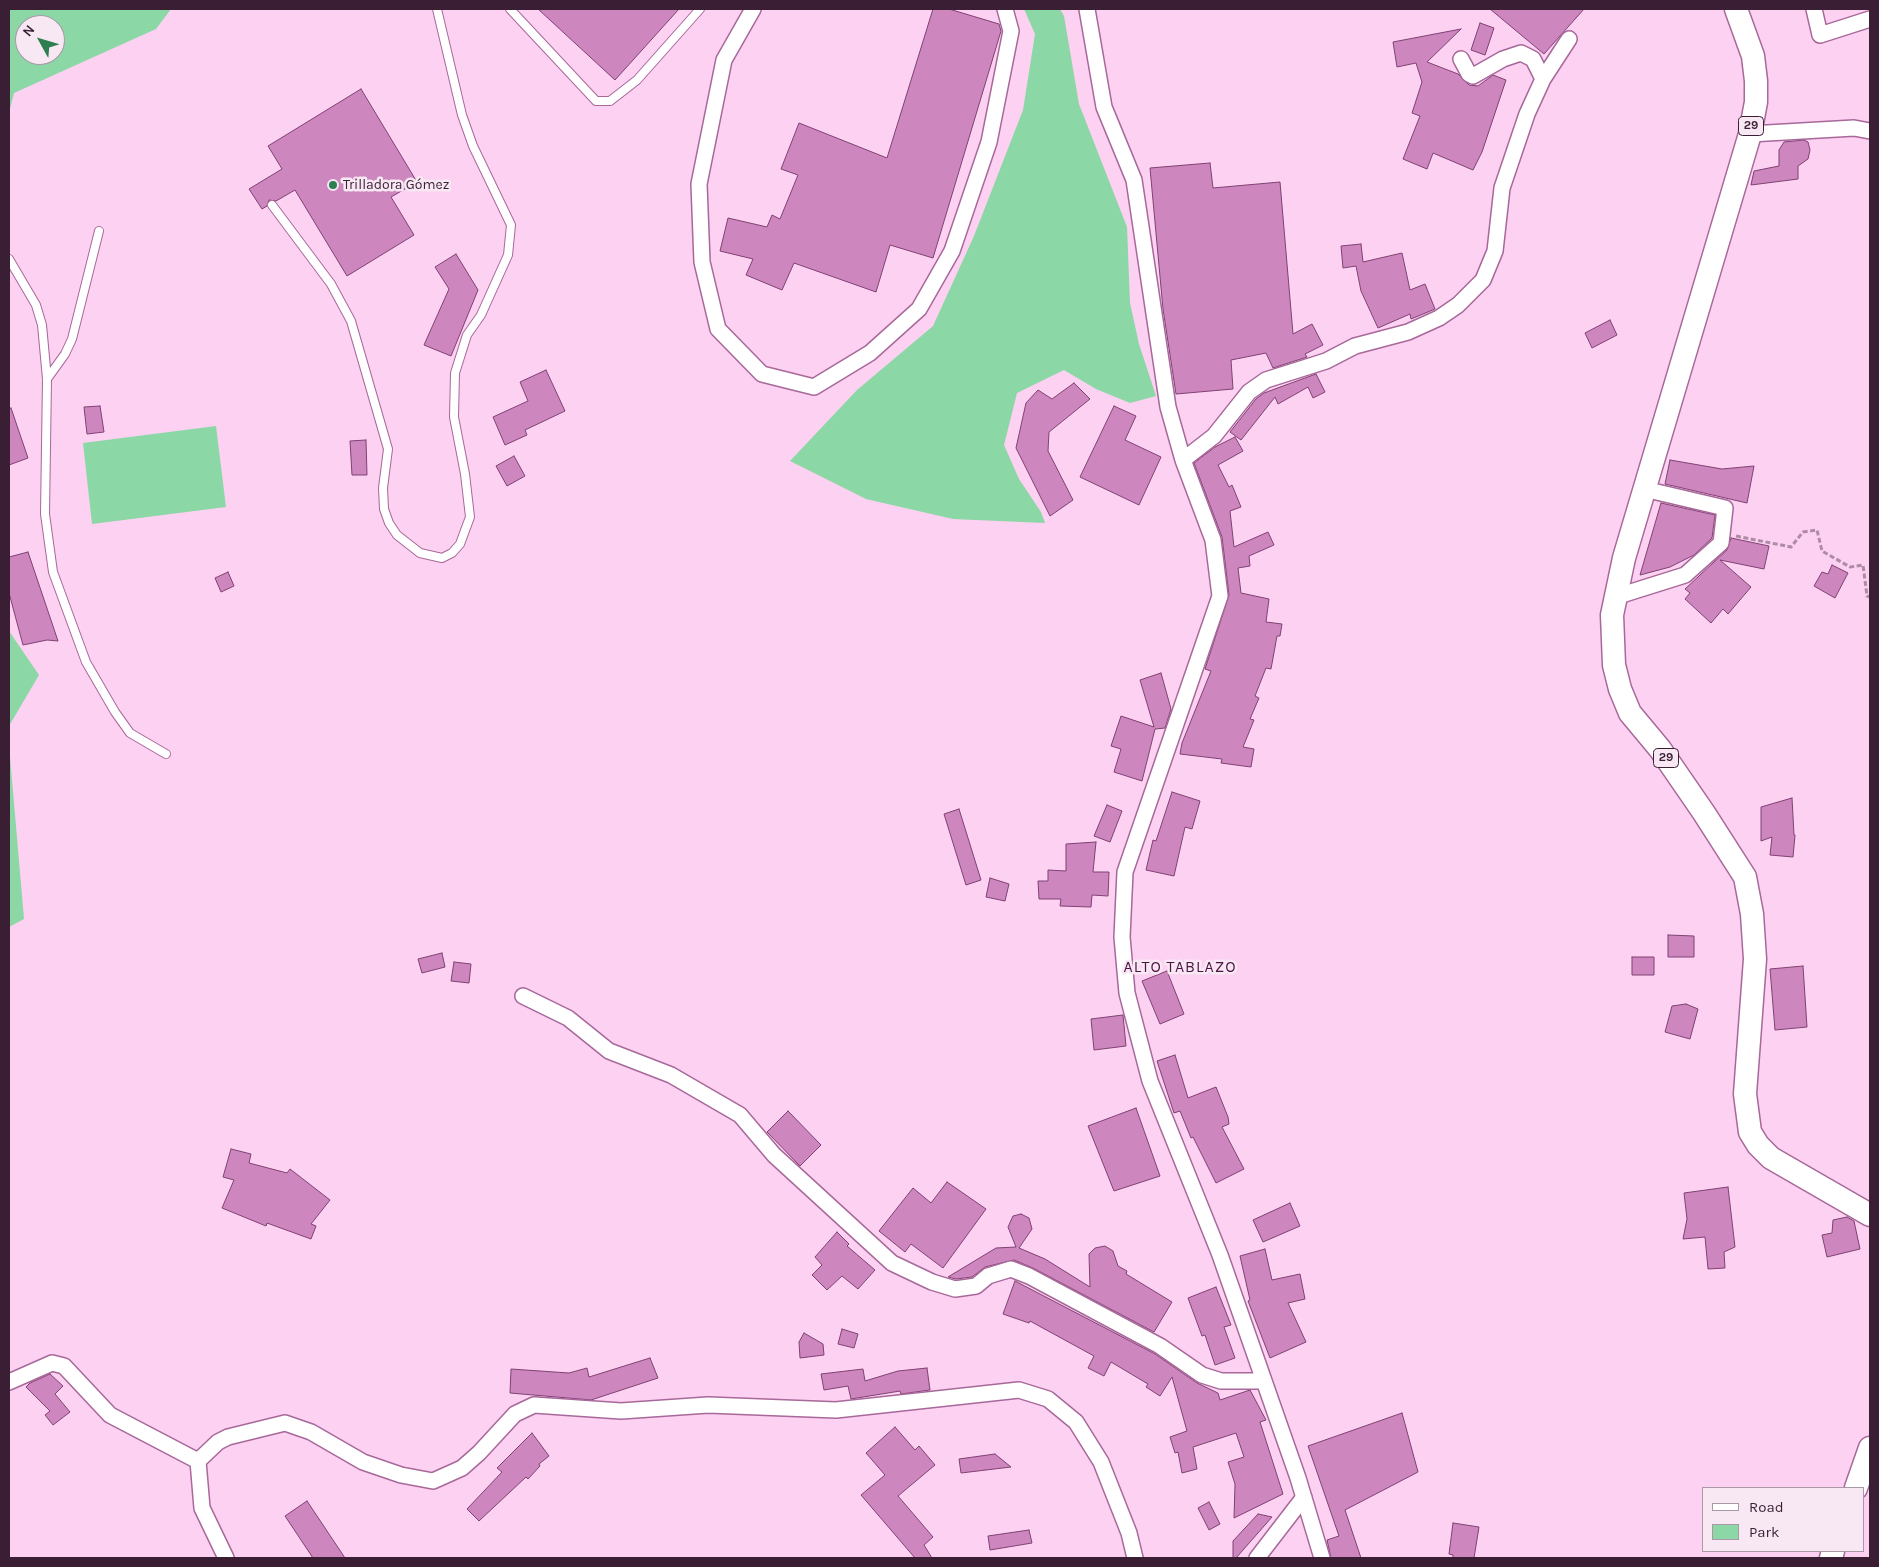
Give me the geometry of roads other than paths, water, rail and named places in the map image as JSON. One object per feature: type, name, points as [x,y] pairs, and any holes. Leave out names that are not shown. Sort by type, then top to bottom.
[{"type":"main road","name":"29","points":[[1736,9],[1753,56],[1756,102],[1750,134],[1644,489],[1615,597],[1611,637],[1614,665],[1620,689],[1630,713],[1660,749],[1745,877],[1752,914],[1755,960],[1746,1094],[1750,1132],[1758,1146],[1771,1158],[1870,1215]]},
{"type":"main road","points":[[1856,1487],[1870,1448]]},
{"type":"street","points":[[753,9],[724,60],[699,184],[702,262],[718,329],[762,374],[814,387],[870,353],[919,309],[952,251],[990,142],[1011,31],[1004,9]]},
{"type":"street","points":[[1087,9],[1104,107],[1134,180],[1168,407],[1183,460],[1213,540],[1220,596],[1125,872],[1123,946],[1127,994],[1150,1081],[1220,1256],[1304,1498],[1322,1558]]},
{"type":"street","points":[[1814,9],[1820,35],[1870,19]]},
{"type":"street","points":[[1183,460],[1214,436],[1249,392],[1266,380],[1326,361],[1355,346],[1408,332],[1424,325],[1458,305],[1483,280],[1495,251],[1502,188],[1527,114],[1543,79],[1569,39]]},
{"type":"street","points":[[1461,58],[1469,74],[1473,76],[1503,59],[1521,53],[1533,59],[1543,79]]},
{"type":"street","points":[[1750,134],[1854,128],[1870,131]]},
{"type":"street","points":[[1615,597],[1685,575],[1721,542],[1724,533],[1725,508],[1644,489]]},
{"type":"street","points":[[523,996],[568,1018],[609,1051],[671,1075],[740,1115],[774,1155],[892,1263],[932,1282],[955,1289],[976,1286],[988,1276],[1012,1270],[1029,1276],[1160,1346],[1202,1375],[1229,1382],[1263,1381]]},
{"type":"street","points":[[9,1382],[52,1363],[64,1366],[110,1415],[198,1461]]},
{"type":"street","points":[[198,1461],[218,1442],[228,1437],[285,1422],[311,1432],[363,1462],[401,1475],[433,1481],[462,1468],[479,1453],[515,1414],[534,1405],[621,1412],[708,1404],[836,1410],[1019,1390],[1048,1399],[1076,1422],[1101,1462],[1129,1533],[1135,1558]]},
{"type":"street","points":[[198,1461],[202,1508],[226,1558]]},
{"type":"street","points":[[1257,1558],[1304,1498]]},
{"type":"lane","points":[[272,205],[331,284],[351,321],[388,449],[383,488],[384,509],[389,523],[397,535],[420,553],[431,558],[447,556],[460,544],[470,517],[466,474],[454,417],[455,373],[468,335],[481,314],[508,255],[511,224],[476,154],[462,115],[437,9]]},
{"type":"lane","points":[[510,9],[596,101],[610,101],[637,80],[700,9]]},
{"type":"lane","points":[[47,379],[72,339],[99,231]]},
{"type":"lane","points":[[9,259],[36,305],[42,325],[47,379],[45,514],[53,572],[86,662],[115,712],[130,734],[166,754]]},
{"type":"place","name":"Trilladora Gómez","points":[[333,185]]},
{"type":"district","name":"ALTO TABLAZO","points":[[1180,967]]}]
